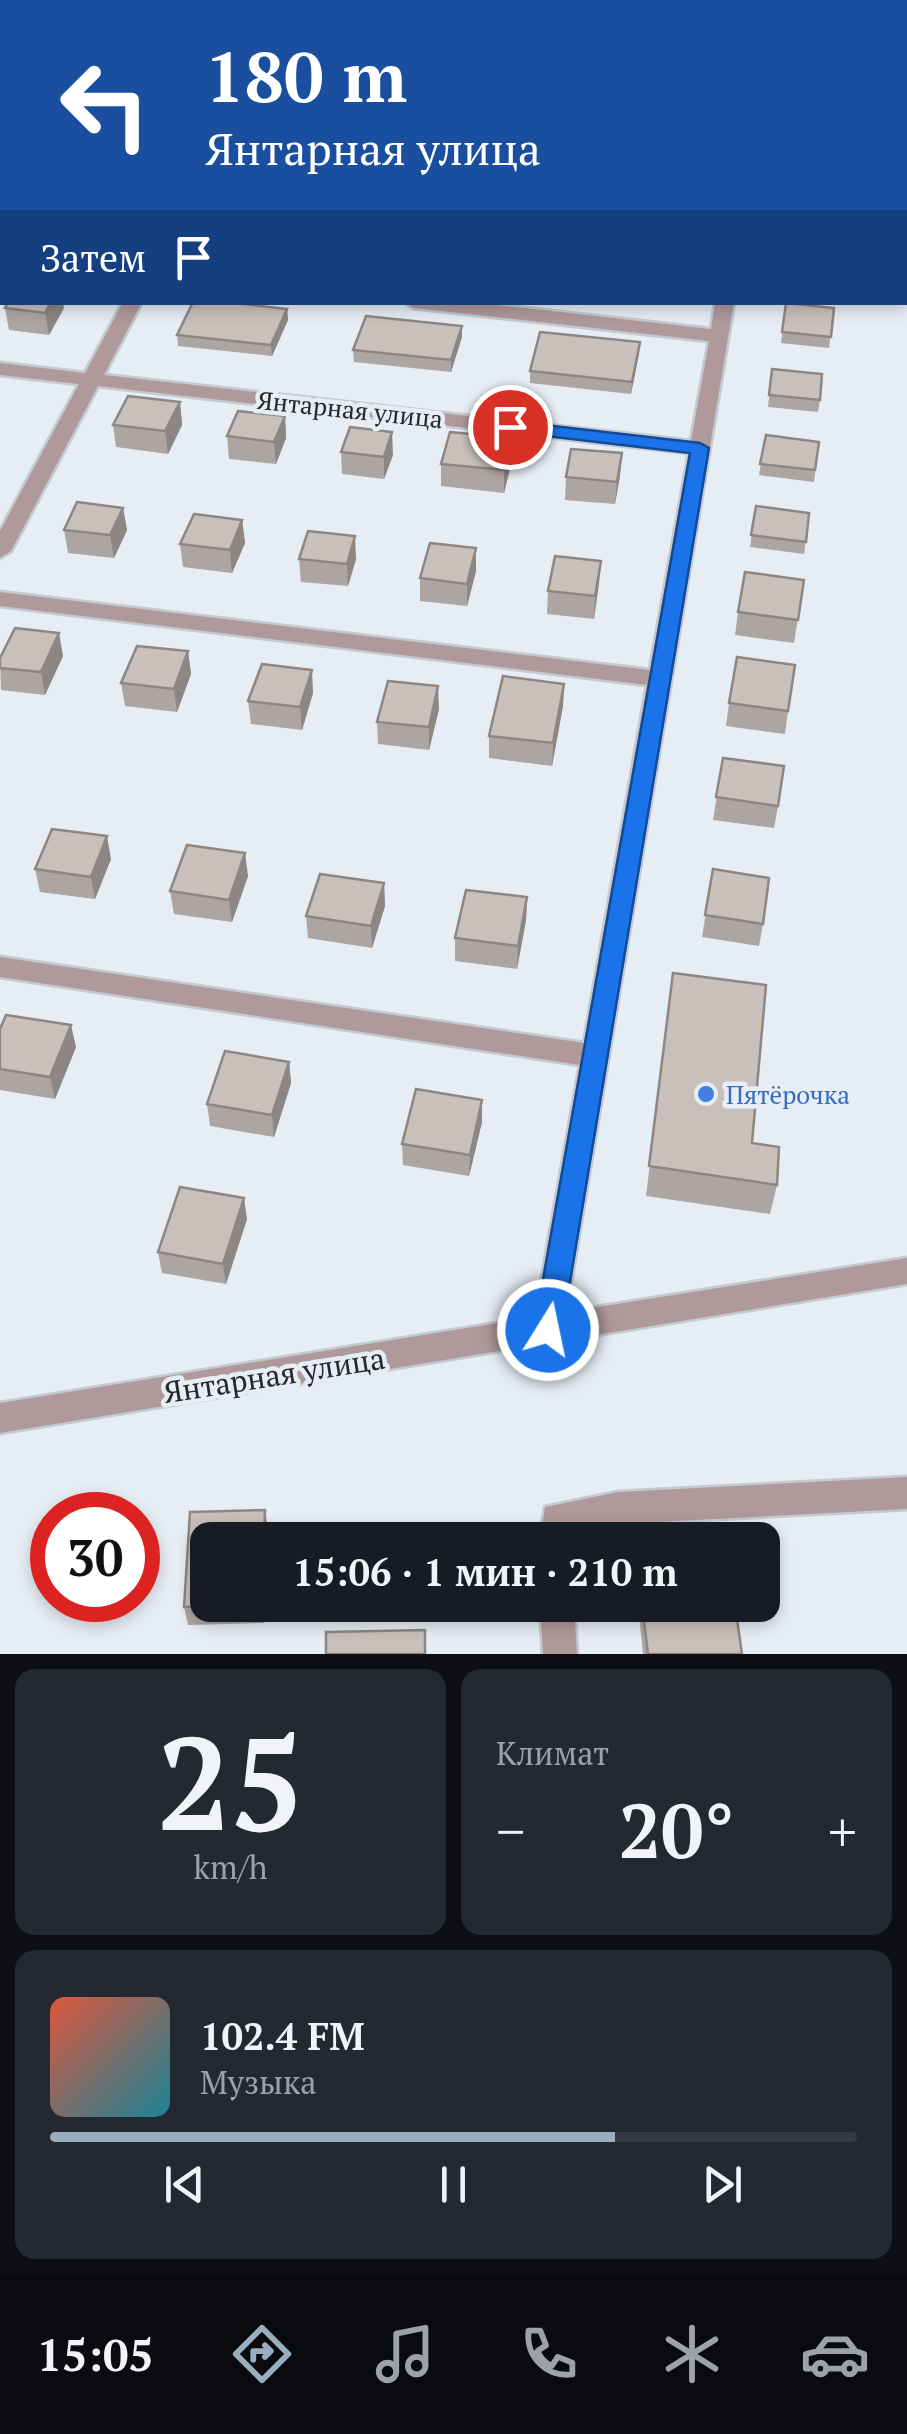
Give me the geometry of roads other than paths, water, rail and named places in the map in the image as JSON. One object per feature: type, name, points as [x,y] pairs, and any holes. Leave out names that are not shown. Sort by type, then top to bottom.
[{"type":"street","points":[[0,551],[131,305]]},
{"type":"street","points":[[440,305],[719,336]]},
{"type":"street","points":[[548,1330],[724,305]]},
{"type":"street","name":"Янтарная улица","points":[[0,370],[700,448]]},
{"type":"street","points":[[0,599],[660,679]]},
{"type":"street","points":[[0,968],[596,1056]]},
{"type":"street","name":"Янтарная улица","points":[[0,1418],[907,1271]]},
{"type":"street","points":[[577,1522],[618,1508],[907,1493]]},
{"type":"street","points":[[558,1622],[560,1654]]},
{"type":"place","name":"Пятёрочка","points":[[706,1094]]}]
